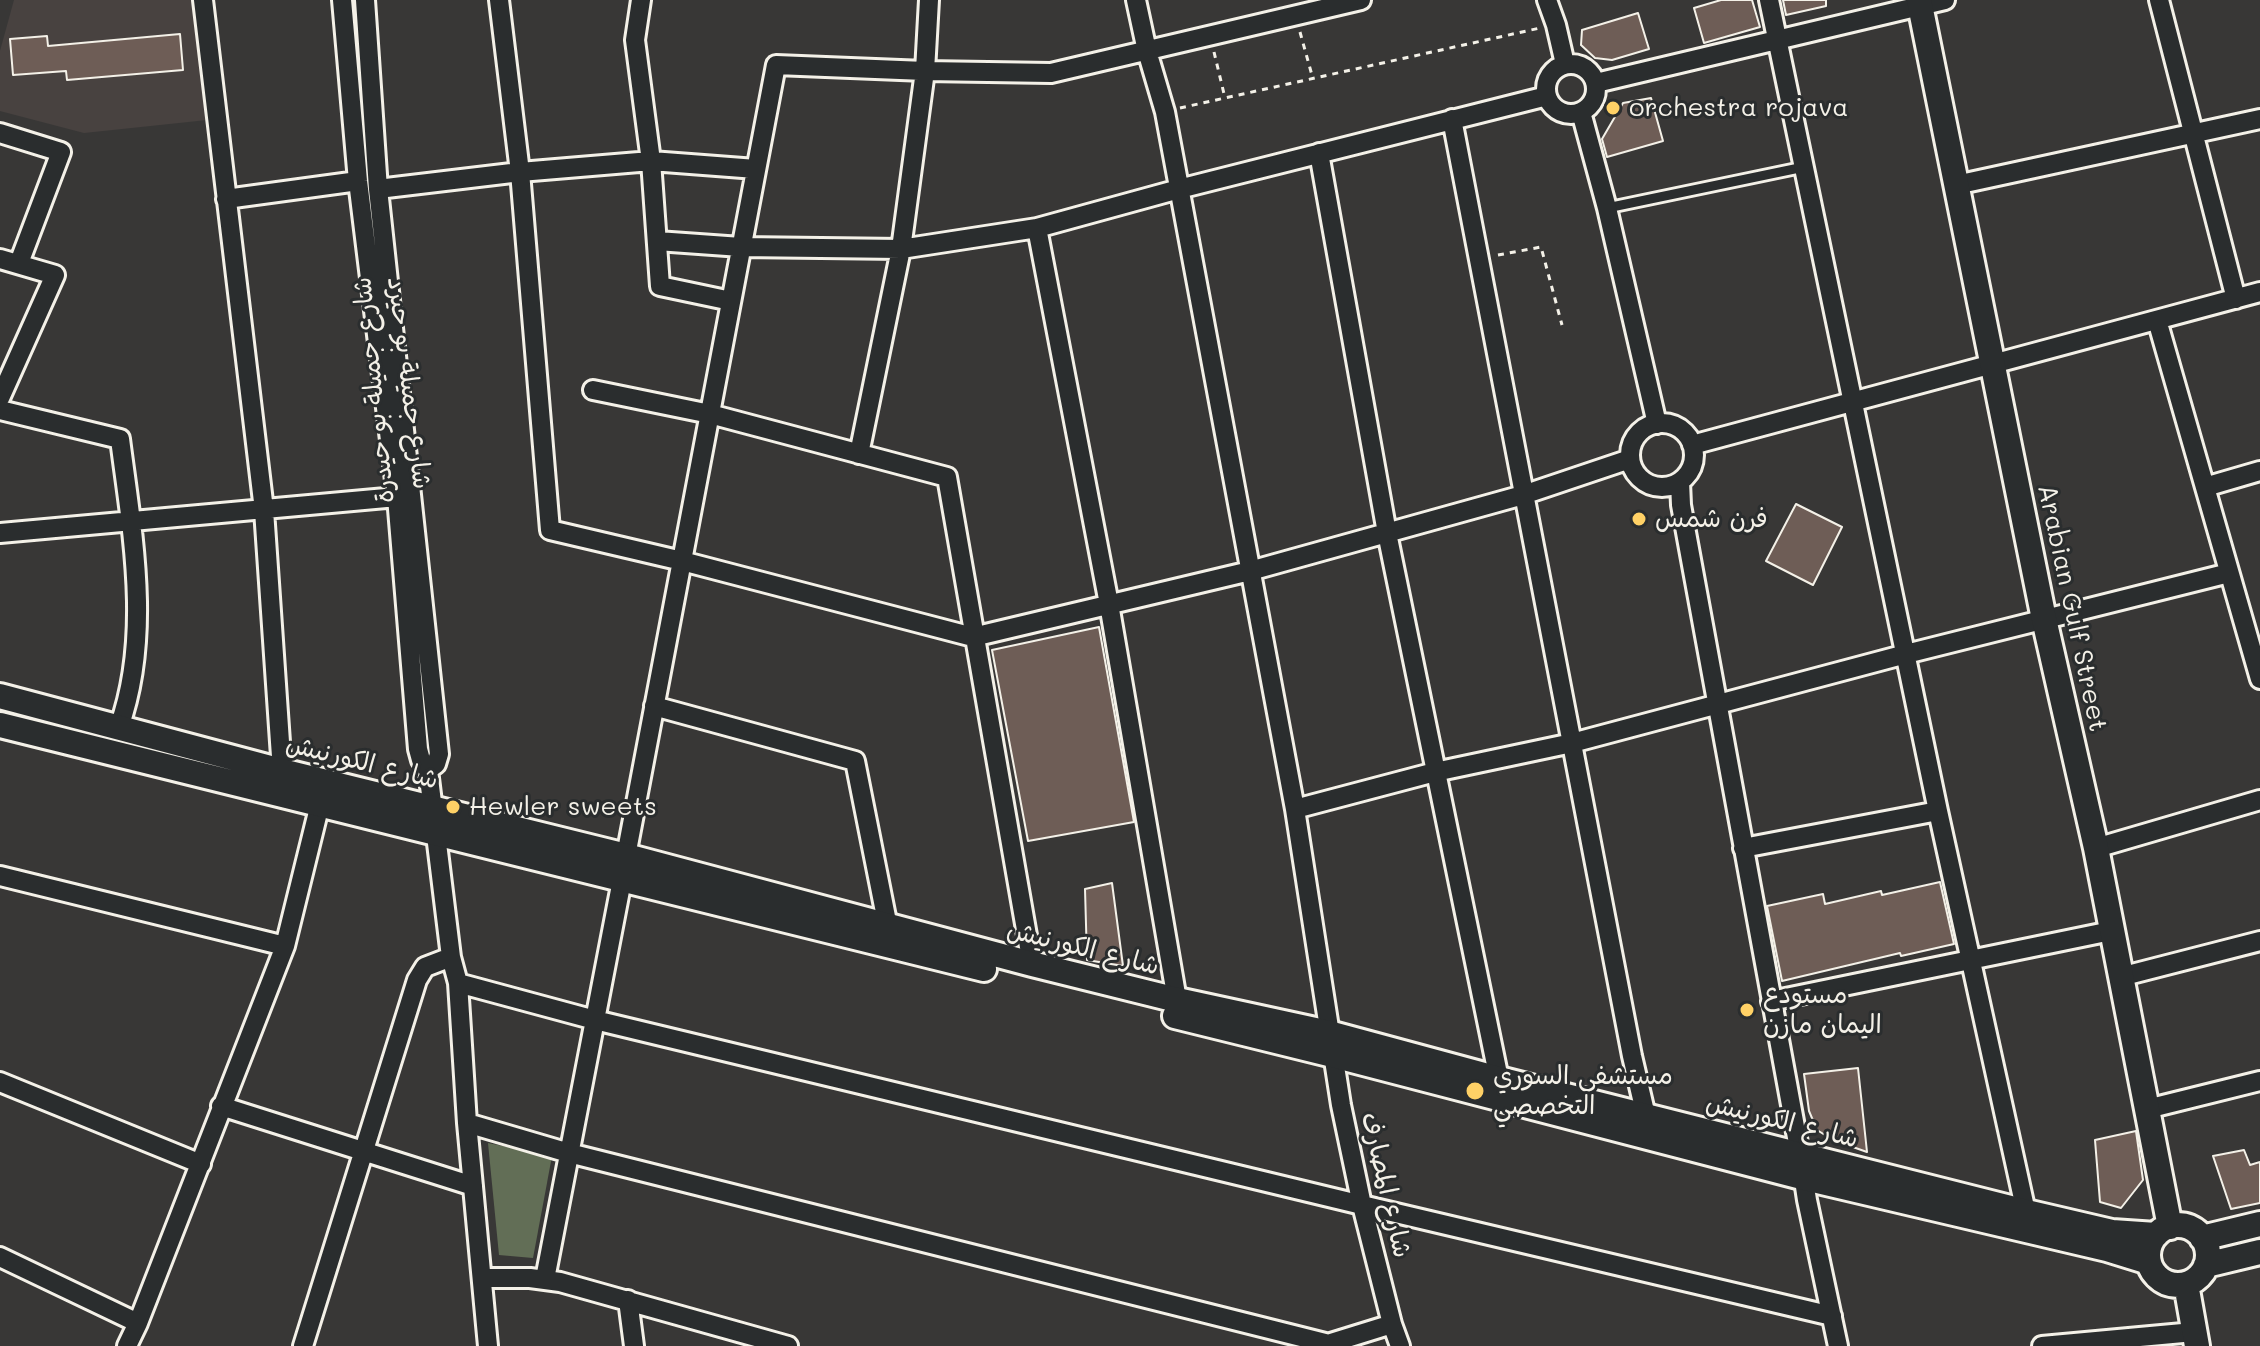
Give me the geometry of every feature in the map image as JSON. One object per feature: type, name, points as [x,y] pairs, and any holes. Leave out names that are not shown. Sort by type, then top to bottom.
[{"type":"street","points":[[203,0],[264,510],[282,771]]},
{"type":"street","name":"شارع جميلة بو حيرد","points":[[342,0],[358,181],[397,497],[418,749],[428,770]]},
{"type":"street","name":"شارع جميلة بو حيدرة","points":[[365,0],[378,189],[439,754],[436,764],[428,770]]},
{"type":"street","points":[[499,0],[520,172],[550,530],[973,637],[1250,571],[1523,495],[1630,459]]},
{"type":"street","points":[[641,0],[635,40],[651,161],[660,286],[731,301]]},
{"type":"street","points":[[859,454],[901,249],[925,71],[929,0]]},
{"type":"street","name":"شارع المصارف","points":[[1136,0],[1165,112],[1295,809],[1331,1044],[1362,1205],[1400,1346]]},
{"type":"street","points":[[545,1279],[776,65],[1051,73],[1361,0]]},
{"type":"street","points":[[1547,0],[1565,64]]},
{"type":"street","points":[[1769,0],[1938,811],[2026,1212]]},
{"type":"street","points":[[1596,83],[1919,3],[1945,0]]},
{"type":"street","points":[[2159,0],[2236,299]]},
{"type":"street","name":"Arabian Gulf Street","points":[[1919,3],[2044,619],[2096,848],[2147,1109],[2163,1231]]},
{"type":"street","points":[[1565,64],[1584,67],[1596,83],[1593,102],[1581,112],[1558,111],[1547,96],[1549,76],[1565,64]]},
{"type":"street","points":[[657,241],[741,247],[901,249],[1037,228],[1547,96]]},
{"type":"street","points":[[1581,112],[1607,208],[1657,424]]},
{"type":"street","points":[[1452,119],[1646,1116]]},
{"type":"street","points":[[1956,185],[2260,119]]},
{"type":"street","points":[[0,133],[61,152],[19,263]]},
{"type":"street","points":[[1319,153],[1387,533],[1499,1079]]},
{"type":"street","points":[[378,189],[520,172],[651,161],[756,169]]},
{"type":"street","points":[[226,199],[358,181]]},
{"type":"street","points":[[1037,228],[1109,604],[1177,1000]]},
{"type":"street","points":[[0,259],[55,275],[0,398]]},
{"type":"street","points":[[1692,445],[2260,292]]},
{"type":"street","points":[[2157,320],[2229,573],[2253,633],[2260,679]]},
{"type":"street","points":[[593,390],[710,414],[947,477],[1032,964]]},
{"type":"street","points":[[0,410],[120,439],[138,621],[128,700],[119,727]]},
{"type":"street","points":[[1657,424],[1676,426],[1692,445],[1692,467],[1680,482],[1669,487],[1648,484],[1633,469],[1630,459],[1634,440],[1648,427],[1657,424]]},
{"type":"street","points":[[2205,487],[2260,471]]},
{"type":"street","points":[[1680,482],[1681,505],[1807,1200],[1838,1346]]},
{"type":"street","points":[[0,533],[397,497]]},
{"type":"street","points":[[1295,809],[1435,772],[1572,743],[1906,654],[2229,573]]},
{"type":"street","name":"شارع الكورنيش","points":[[0,696],[433,808],[624,868],[1331,1044],[1802,1166],[2149,1262]]},
{"type":"street","points":[[654,706],[855,761],[888,927]]},
{"type":"street","name":"شارع الكورنيش","points":[[0,725],[436,833],[624,868],[888,927],[1177,1000],[1331,1044],[1499,1079],[1646,1116],[1802,1166],[2112,1232],[2163,1231]]},
{"type":"street","points":[[428,770],[451,957],[458,983],[467,1123],[488,1346]]},
{"type":"street","points":[[2096,848],[2260,800]]},
{"type":"street","points":[[127,1346],[285,946],[320,804]]},
{"type":"street","points":[[1743,848],[1938,811]]},
{"type":"street","points":[[0,876],[285,946]]},
{"type":"street","points":[[1771,1001],[2111,931]]},
{"type":"street","points":[[2120,977],[2260,941]]},
{"type":"street","points":[[303,1346],[417,980],[425,967],[451,957]]},
{"type":"street","points":[[458,983],[595,1020],[1832,1316]]},
{"type":"street","points":[[2147,1109],[2260,1081]]},
{"type":"street","points":[[0,1082],[201,1164]]},
{"type":"street","points":[[221,1106],[473,1186]]},
{"type":"street","points":[[467,1123],[569,1153],[1325,1345],[1392,1324]]},
{"type":"street","points":[[2202,1238],[2260,1224]]},
{"type":"street","points":[[2179,1226],[2202,1238],[2208,1256],[2201,1274],[2186,1284],[2178,1285],[2165,1282],[2154,1273],[2148,1250],[2163,1231],[2179,1226]]},
{"type":"street","points":[[2206,1265],[2260,1252]]},
{"type":"street","points":[[0,1257],[138,1323]]},
{"type":"street","points":[[482,1278],[545,1279],[574,1285],[788,1346]]},
{"type":"street","points":[[2042,1346],[2196,1339],[2186,1284]]},
{"type":"street","points":[[628,1300],[634,1346]]},
{"type":"lane","points":[[1607,208],[1804,167]]},
{"type":"path","points":[[1296,15],[1313,79]]},
{"type":"path","points":[[1165,112],[1556,25]]},
{"type":"path","points":[[1210,36],[1225,98]]},
{"type":"path","points":[[1478,259],[1541,247],[1562,325]]},
{"type":"shaded area","points":[[14,0],[192,0],[207,120],[84,133],[0,111],[0,51]]},
{"type":"green space","points":[[488,1143],[552,1156],[533,1258],[499,1255]]},
{"type":"building","points":[[1721,0],[1752,0],[1760,27],[1704,43],[1694,8]]},
{"type":"building","points":[[1783,0],[1826,0],[1826,6],[1786,15]]},
{"type":"building","points":[[1638,13],[1649,49],[1612,60],[1595,58],[1581,45],[1582,30]]},
{"type":"building","points":[[180,34],[183,70],[67,80],[66,71],[13,75],[10,39],[47,36],[48,46]]},
{"type":"building","points":[[1651,98],[1663,141],[1607,157],[1602,139],[1623,103]]},
{"type":"building","points":[[1796,504],[1842,527],[1813,585],[1766,561]]},
{"type":"building","points":[[1099,627],[1134,822],[1028,841],[992,650]]},
{"type":"building","points":[[1940,882],[1954,944],[1901,956],[1900,953],[1782,981],[1767,906],[1823,894],[1825,904]]},
{"type":"building","points":[[1112,883],[1123,966],[1087,960],[1085,889]]},
{"type":"building","points":[[1858,1068],[1867,1152],[1833,1140],[1817,1130],[1809,1111],[1804,1074]]},
{"type":"building","points":[[2136,1131],[2143,1180],[2121,1208],[2100,1202],[2095,1140]]},
{"type":"building","points":[[2244,1150],[2250,1165],[2260,1162],[2260,1203],[2231,1209],[2213,1156]]},
{"type":"place","name":"orchestra rojava","points":[[1613,108]]},
{"type":"place","name":"فرن شمس","points":[[1639,519]]},
{"type":"place","name":"Hewler sweets","points":[[453,807]]},
{"type":"place","name":"مستودع اليمان مازن","points":[[1747,1010]]},
{"type":"place","name":"مستشفى السوري التخصصي","points":[[1475,1091]]}]
